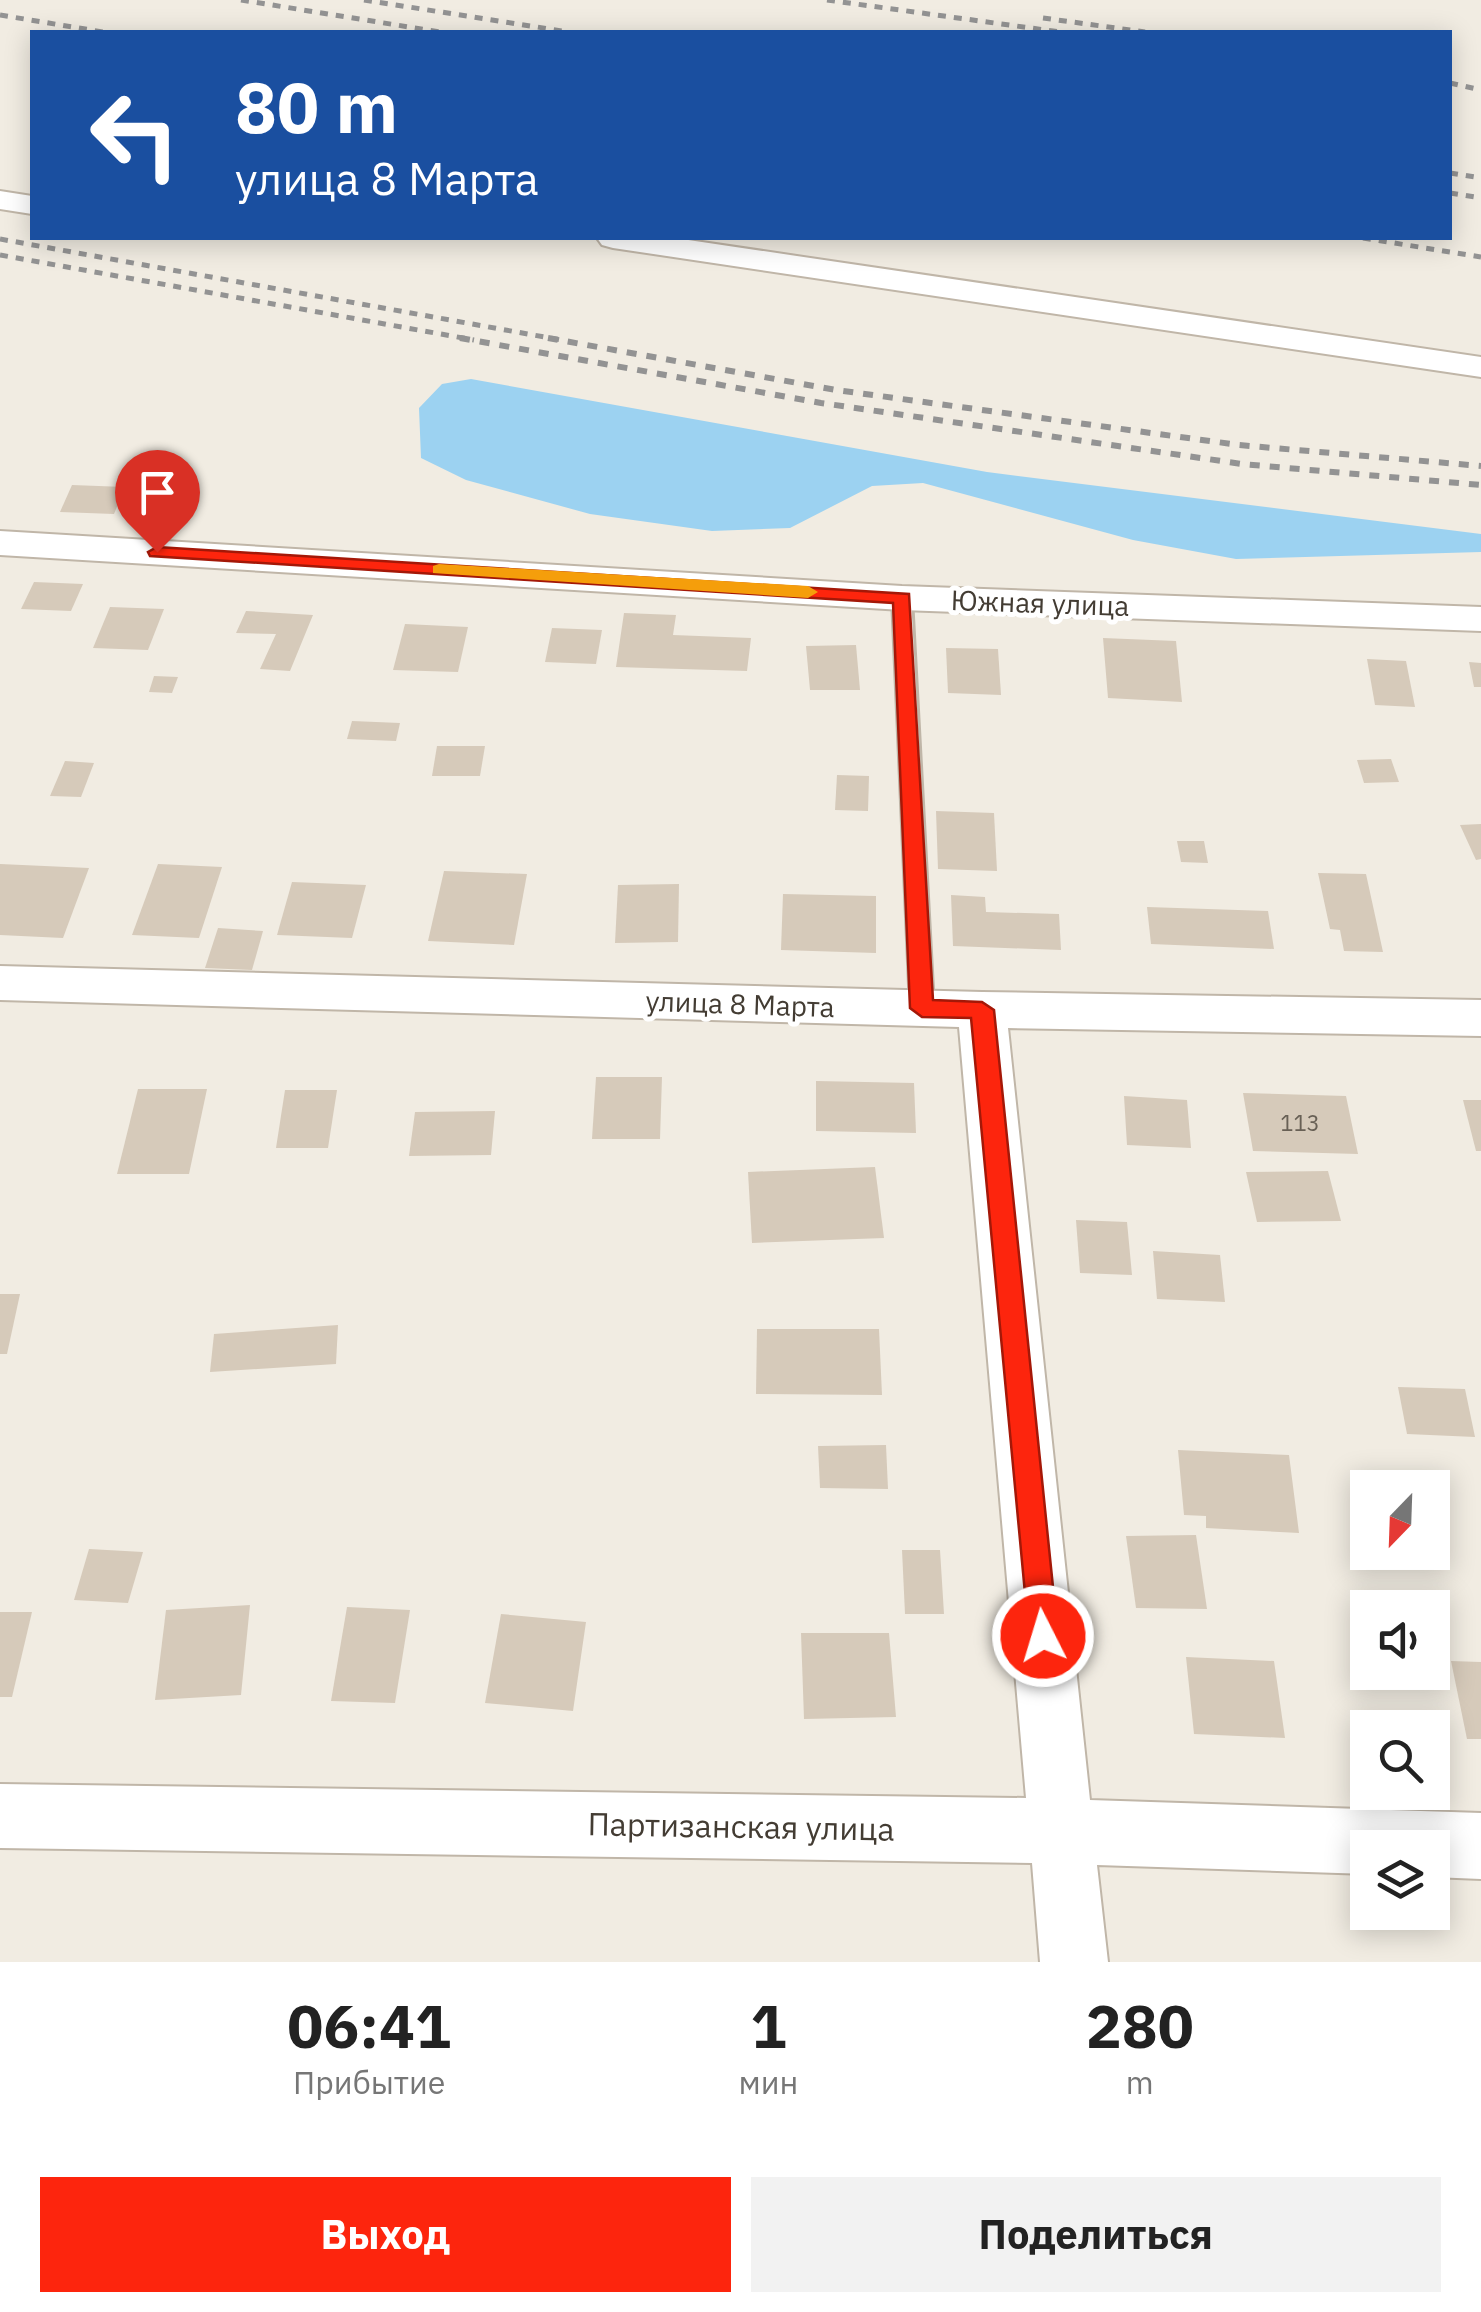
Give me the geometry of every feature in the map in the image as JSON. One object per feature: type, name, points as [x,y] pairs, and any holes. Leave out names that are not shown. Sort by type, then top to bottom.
[{"type":"street","points":[[0,200],[30,205]]},
{"type":"street","points":[[626,240],[1481,367]]},
{"type":"street","name":"Южная улица","points":[[0,543],[902,598],[1481,619]]},
{"type":"street","name":"улица 8 Марта","points":[[0,983],[982,1010],[1481,1018]]},
{"type":"street","points":[[982,1010],[1074,1962]]},
{"type":"street","name":"Партизанская улица","points":[[0,1816],[1062,1831],[1481,1846]]},
{"type":"lane","points":[[902,598],[922,1008]]},
{"type":"water","points":[[471,379],[987,472],[1481,534],[1481,552],[1236,559],[1133,540],[923,483],[872,486],[790,528],[712,531],[590,514],[466,480],[421,458],[419,408],[442,384]]},
{"type":"building","points":[[72,485],[125,487],[114,514],[60,512]]},
{"type":"building","points":[[34,582],[83,584],[71,611],[21,609]]},
{"type":"building","points":[[110,607],[164,609],[148,650],[93,648]]},
{"type":"building","points":[[246,611],[313,615],[290,671],[260,669],[276,634],[236,633]]},
{"type":"building","points":[[624,613],[676,615],[673,635],[751,638],[747,671],[616,667]]},
{"type":"building","points":[[405,624],[468,627],[458,672],[393,670]]},
{"type":"building","points":[[552,628],[602,630],[596,664],[545,662]]},
{"type":"building","points":[[1103,638],[1176,641],[1182,702],[1108,698]]},
{"type":"building","points":[[856,645],[860,690],[810,690],[806,646]]},
{"type":"building","points":[[946,648],[998,649],[1001,695],[948,693]]},
{"type":"building","points":[[1367,659],[1406,661],[1415,707],[1375,705]]},
{"type":"building","points":[[1469,662],[1481,663],[1481,687],[1474,687]]},
{"type":"building","points":[[154,676],[178,677],[172,693],[149,692]]},
{"type":"building","points":[[352,721],[400,723],[396,741],[347,739]]},
{"type":"building","points":[[437,746],[485,746],[480,776],[432,776]]},
{"type":"building","points":[[1391,759],[1399,782],[1364,783],[1357,760]]},
{"type":"building","points":[[65,761],[94,763],[81,797],[50,796]]},
{"type":"building","points":[[837,775],[869,776],[868,811],[835,810]]},
{"type":"building","points":[[936,811],[994,813],[997,871],[938,869]]},
{"type":"building","points":[[1481,824],[1481,859],[1476,860],[1460,825]]},
{"type":"building","points":[[1177,841],[1204,841],[1208,863],[1181,862]]},
{"type":"building","points":[[0,864],[89,868],[63,938],[0,935]]},
{"type":"building","points":[[158,864],[222,867],[199,938],[132,935]]},
{"type":"building","points":[[444,871],[527,874],[514,945],[428,941]]},
{"type":"building","points":[[1318,873],[1366,874],[1383,952],[1344,951],[1340,930],[1330,929]]},
{"type":"building","points":[[292,882],[366,885],[352,938],[277,935]]},
{"type":"building","points":[[679,884],[678,942],[615,943],[618,885]]},
{"type":"building","points":[[783,894],[876,896],[876,953],[781,950]]},
{"type":"building","points":[[951,895],[985,897],[986,912],[1059,914],[1061,950],[953,946]]},
{"type":"building","points":[[1147,907],[1268,911],[1274,949],[1151,944]]},
{"type":"building","points":[[218,928],[263,931],[252,970],[205,968]]},
{"type":"building","points":[[596,1077],[662,1077],[660,1139],[592,1139]]},
{"type":"building","points":[[816,1081],[914,1083],[916,1133],[816,1131]]},
{"type":"building","points":[[138,1089],[207,1089],[189,1174],[117,1174]]},
{"type":"building","points":[[285,1090],[337,1090],[328,1148],[276,1148]]},
{"type":"building","points":[[1243,1093],[1346,1096],[1358,1154],[1253,1151]]},
{"type":"building","points":[[1124,1096],[1187,1100],[1191,1148],[1127,1145]]},
{"type":"building","points":[[1463,1100],[1481,1100],[1481,1151],[1476,1151]]},
{"type":"building","points":[[495,1111],[491,1155],[409,1156],[415,1112]]},
{"type":"building","points":[[875,1167],[884,1238],[752,1243],[748,1172]]},
{"type":"building","points":[[1328,1171],[1341,1221],[1257,1222],[1246,1172]]},
{"type":"building","points":[[1076,1220],[1127,1222],[1132,1275],[1080,1273]]},
{"type":"building","points":[[1153,1251],[1220,1255],[1225,1302],[1157,1299]]},
{"type":"building","points":[[0,1294],[20,1294],[7,1354],[0,1354]]},
{"type":"building","points":[[338,1325],[336,1364],[210,1372],[214,1334]]},
{"type":"building","points":[[757,1329],[879,1329],[882,1395],[756,1394]]},
{"type":"building","points":[[1398,1387],[1465,1389],[1475,1437],[1407,1434]]},
{"type":"building","points":[[886,1445],[888,1489],[820,1488],[818,1446]]},
{"type":"building","points":[[1178,1450],[1289,1455],[1299,1533],[1206,1528],[1206,1516],[1184,1515]]},
{"type":"building","points":[[1196,1535],[1207,1609],[1136,1608],[1126,1536]]},
{"type":"building","points":[[89,1549],[143,1552],[128,1603],[74,1600]]},
{"type":"building","points":[[902,1550],[940,1550],[944,1614],[905,1614]]},
{"type":"building","points":[[250,1605],[241,1695],[155,1700],[166,1610]]},
{"type":"building","points":[[347,1607],[410,1610],[395,1703],[331,1701]]},
{"type":"building","points":[[0,1612],[32,1612],[12,1697],[0,1697]]},
{"type":"building","points":[[501,1614],[586,1622],[573,1711],[485,1703]]},
{"type":"building","points":[[801,1633],[889,1633],[896,1717],[804,1719]]},
{"type":"building","points":[[1186,1657],[1274,1661],[1285,1738],[1194,1734]]},
{"type":"building","points":[[1451,1661],[1481,1662],[1481,1739],[1467,1739]]},
{"type":"railway","points":[[241,0],[428,30]]},
{"type":"railway","points":[[364,0],[556,30]]},
{"type":"railway","points":[[827,0],[1045,30]]},
{"type":"railway","points":[[0,15],[91,30]]},
{"type":"railway","points":[[1043,18],[1130,30]]},
{"type":"railway","points":[[1452,83],[1481,90]]},
{"type":"railway","points":[[1452,173],[1481,178]]},
{"type":"railway","points":[[1452,193],[1481,198]]},
{"type":"railway","points":[[0,239],[561,340]]},
{"type":"railway","points":[[1375,240],[1481,257]]},
{"type":"railway","points":[[0,255],[474,340]]},
{"type":"railway","points":[[460,338],[821,403],[1242,464],[1481,485]]},
{"type":"railway","points":[[548,338],[836,390],[1239,445],[1481,466]]},
{"type":"slow traffic","points":[[439,570],[808,592]]},
{"type":"route","points":[[157,552],[902,598],[922,1008],[982,1010],[1043,1636]]}]
